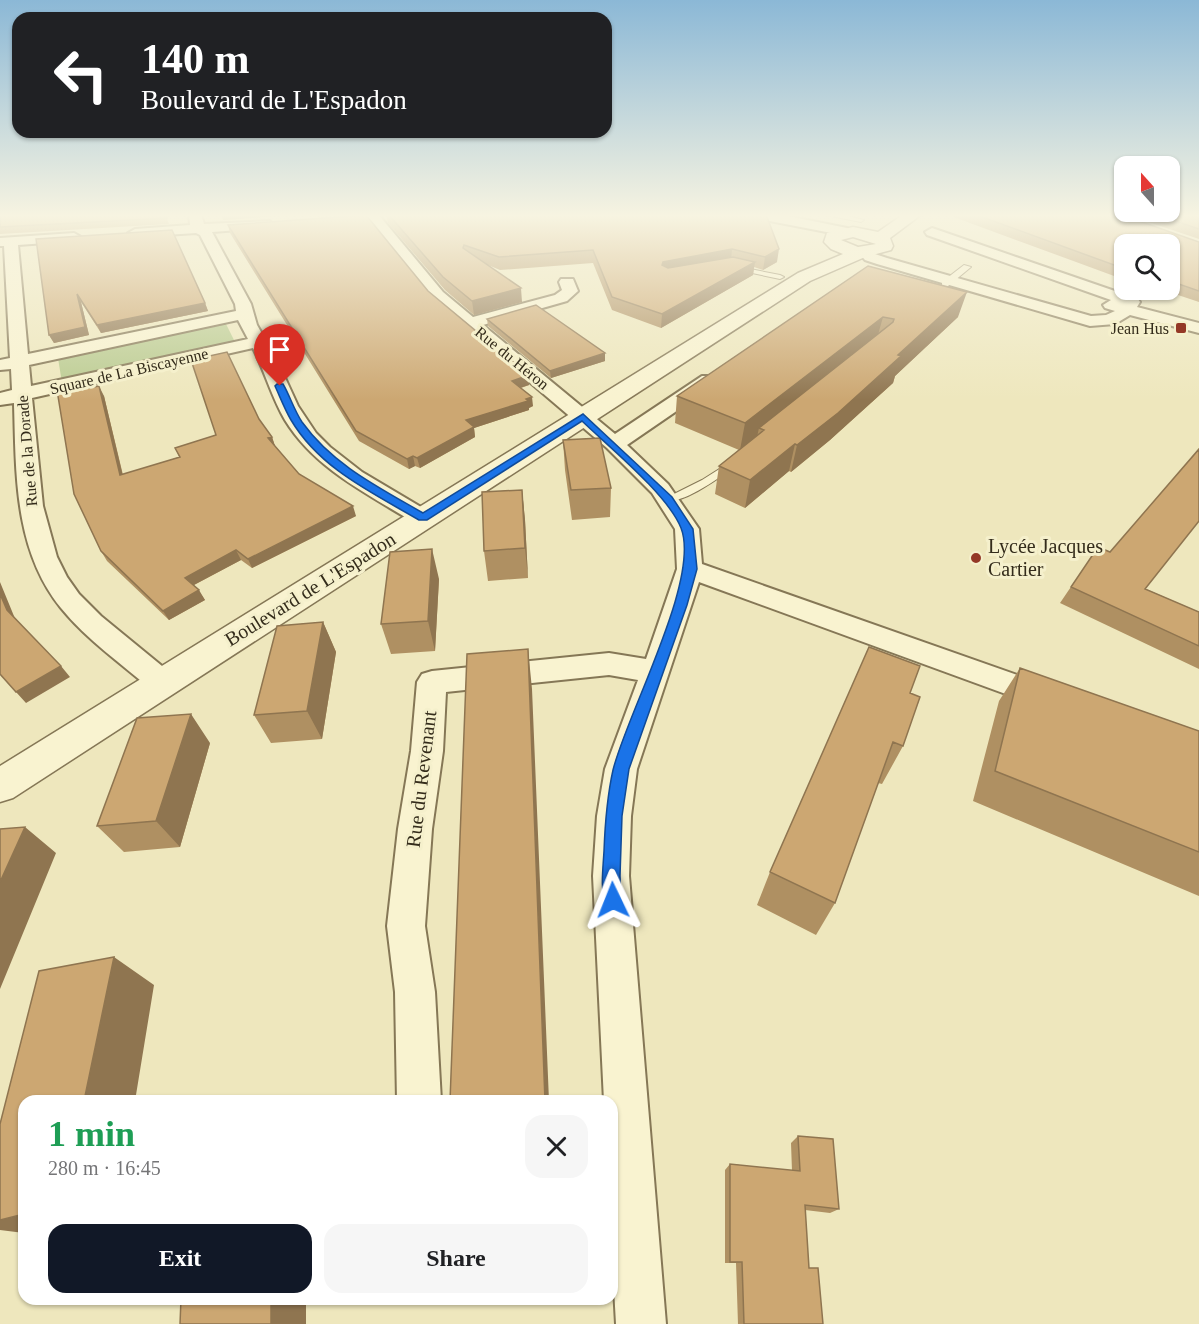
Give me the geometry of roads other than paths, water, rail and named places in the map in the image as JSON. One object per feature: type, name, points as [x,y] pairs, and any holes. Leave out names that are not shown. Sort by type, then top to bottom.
[{"type":"street","name":"Rue de la Dorade","points":[[9,276],[20,361],[11,397],[24,403],[28,478],[34,523],[47,562],[69,600],[99,630],[163,683]]},
{"type":"street","points":[[228,276],[243,304],[244,314],[296,420],[318,448],[345,472],[423,518]]},
{"type":"street","name":"Rue du Héron","points":[[420,276],[437,295],[469,323],[583,417]]},
{"type":"street","name":"Boulevard de L'Espadon","points":[[0,786],[583,417],[795,276]]},
{"type":"street","points":[[928,276],[1090,321],[1112,320],[1127,309],[1131,301],[1059,276]]},
{"type":"street","points":[[469,323],[561,298],[570,291],[567,282]]},
{"type":"street","points":[[931,295],[947,282]]},
{"type":"street","points":[[1036,285],[1199,328]]},
{"type":"street","name":"Square de La Biscayenne","points":[[0,365],[244,314]]},
{"type":"street","name":"Square de La Biscayenne","points":[[11,397],[258,342]]},
{"type":"street","points":[[614,444],[728,367]]},
{"type":"street","points":[[583,417],[614,444],[669,499],[687,529],[690,569],[621,769],[614,816],[611,876],[621,1183],[641,1324]]},
{"type":"street","points":[[690,569],[1063,703]]},
{"type":"street","name":"Rue du Revenant","points":[[419,1095],[415,992],[406,926],[415,829],[427,751],[432,682],[609,664],[656,672]]},
{"type":"lane","points":[[781,276],[792,277]]},
{"type":"lane","points":[[947,282],[959,276]]},
{"type":"lane","points":[[669,499],[706,482],[741,458]]},
{"type":"place","name":"Jean Hus","points":[[1181,328]]},
{"type":"place","name":"Lycée Jacques Cartier","points":[[976,558]]}]
